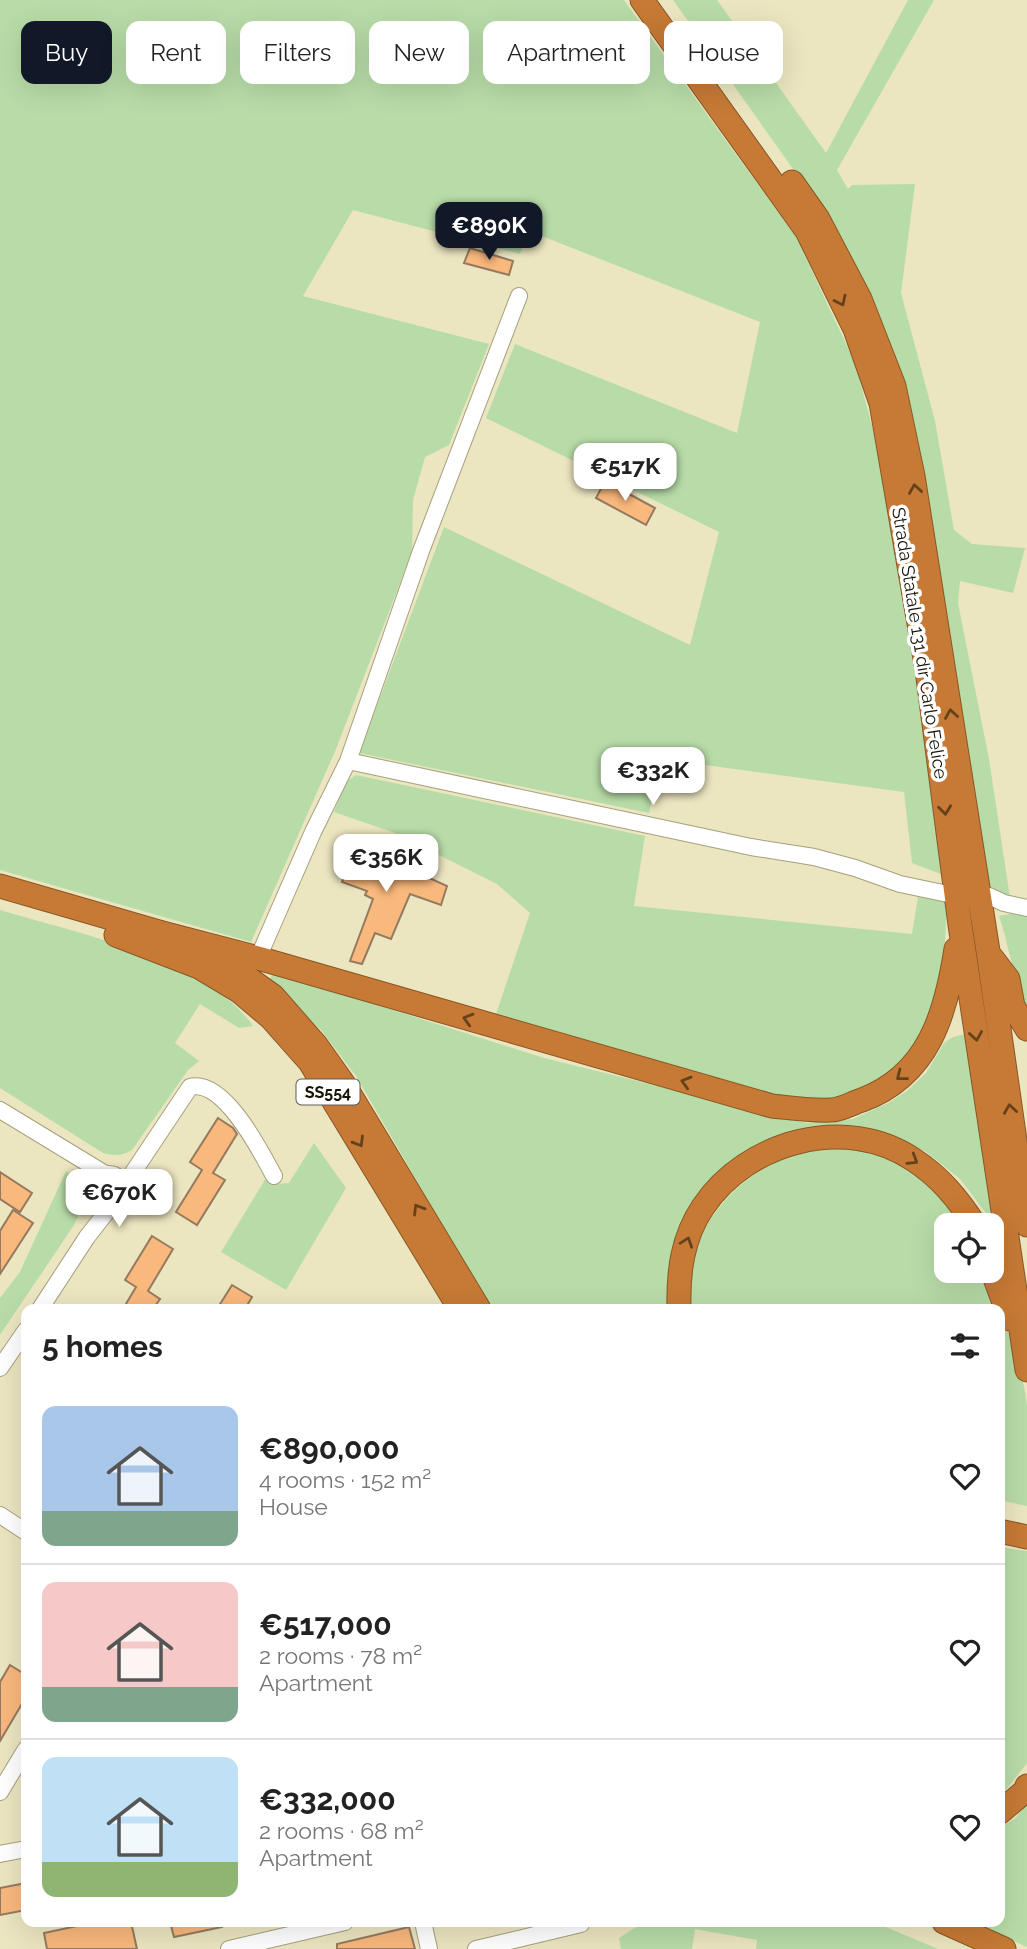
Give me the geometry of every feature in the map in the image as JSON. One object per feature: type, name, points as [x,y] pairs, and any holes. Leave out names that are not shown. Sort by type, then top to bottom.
[{"type":"highway","name":"Strada Statale 131 dir Carlo Felice","points":[[642,0],[807,231],[855,329],[877,391],[927,670],[960,925],[1025,1360]]},
{"type":"highway","name":"Strada Statale 131 dir Carlo Felice","points":[[662,0],[818,219],[860,299],[894,386],[915,489],[988,951],[1027,1225]]},
{"type":"highway","name":"SS554","points":[[0,886],[159,932],[227,963],[274,996],[316,1045],[343,1083],[476,1304]]},
{"type":"highway","name":"SS554","points":[[0,901],[132,940],[199,967],[239,991],[271,1018],[310,1062],[457,1304]]},
{"type":"highway","points":[[159,932],[772,1106],[834,1110],[878,1094],[911,1068],[936,1031],[951,981],[960,925]]},
{"type":"highway","points":[[988,951],[1008,979],[1013,1006],[1027,1029]]},
{"type":"highway","points":[[679,1304],[680,1263],[688,1237],[702,1208],[720,1185],[743,1167],[770,1151],[806,1139],[831,1136],[863,1140],[913,1158],[940,1180],[967,1213]]},
{"type":"highway","points":[[996,1283],[1003,1304]]},
{"type":"highway","points":[[1005,1310],[1025,1360]]},
{"type":"highway","points":[[1005,1807],[1027,1786]]},
{"type":"highway","points":[[955,1927],[1004,1949]]},
{"type":"street","points":[[258,958],[313,831],[348,761],[431,525],[519,296]]},
{"type":"street","points":[[348,761],[751,847],[814,857],[900,884],[948,894]]},
{"type":"street","points":[[989,896],[1004,903],[1027,908]]},
{"type":"street","points":[[43,1304],[88,1237],[109,1186],[142,1158],[191,1087],[198,1085],[210,1088],[237,1115],[274,1176]]},
{"type":"street","points":[[0,1110],[63,1149],[109,1186]]},
{"type":"street","points":[[0,1368],[21,1339]]},
{"type":"street","points":[[0,1515],[21,1529]]},
{"type":"street","points":[[0,1792],[21,1757]]},
{"type":"street","points":[[0,1854],[21,1850]]},
{"type":"street","points":[[229,1949],[284,1943],[330,1927]]},
{"type":"street","points":[[424,1927],[429,1949]]},
{"type":"street","points":[[476,1949],[568,1927]]},
{"type":"green space","points":[[0,0],[624,0],[639,21],[483,21],[483,84],[650,84],[650,36],[664,55],[664,84],[685,84],[796,237],[855,363],[881,459],[915,661],[941,874],[912,863],[904,792],[661,759],[649,813],[359,753],[444,527],[690,645],[719,532],[486,418],[515,344],[737,433],[760,322],[529,231],[520,254],[353,210],[303,296],[489,344],[449,445],[425,457],[413,500],[412,552],[336,749],[251,942],[0,870]]},
{"type":"green space","points":[[673,0],[717,0],[732,21],[688,21]]},
{"type":"green space","points":[[908,0],[934,0],[837,170],[848,189],[852,185],[915,184],[901,293],[935,421],[954,530],[972,544],[1025,548],[1013,593],[960,581],[958,603],[989,759],[1010,898],[987,891],[968,774],[818,204],[733,84],[777,84],[826,153]]},
{"type":"green space","points":[[356,775],[645,836],[634,906],[912,934],[918,897],[947,902],[944,960],[928,1037],[877,1090],[807,1104],[624,1054],[496,1014],[530,913],[497,884],[395,833],[334,812],[346,782]]},
{"type":"green space","points":[[0,910],[101,939],[173,966],[205,983],[232,1003],[253,1026],[239,1028],[200,1004],[175,1043],[199,1061],[188,1070],[132,1150],[118,1155],[103,1153],[0,1088]]},
{"type":"green space","points":[[1027,914],[1027,1006],[1018,985],[999,916]]},
{"type":"green space","points":[[273,972],[544,1058],[807,1123],[853,1119],[888,1103],[907,1091],[926,1073],[944,1043],[965,1034],[996,1213],[986,1213],[960,1179],[926,1152],[897,1137],[861,1129],[770,1142],[723,1169],[697,1199],[673,1304],[490,1304],[356,1076],[321,1030],[269,981]]},
{"type":"green space","points":[[314,1143],[346,1188],[286,1290],[221,1252],[266,1178],[275,1184],[289,1183]]},
{"type":"green space","points":[[832,1147],[867,1148],[908,1162],[955,1213],[934,1213],[934,1283],[990,1283],[998,1304],[690,1304],[690,1276],[694,1255],[712,1217],[740,1186],[775,1162],[799,1153]]},
{"type":"green space","points":[[66,1171],[81,1182],[83,1199],[79,1214],[0,1335],[0,1298],[20,1272]]},
{"type":"green space","points":[[1005,1324],[1021,1374],[1027,1407],[1027,1506],[1005,1501]]},
{"type":"green space","points":[[1005,1548],[1027,1551],[1027,1763],[1005,1791]]},
{"type":"green space","points":[[1027,1802],[1027,1947],[983,1927],[1005,1927],[1005,1824],[1016,1818]]},
{"type":"green space","points":[[636,1927],[886,1927],[938,1949],[756,1949],[757,1940],[695,1929],[692,1949],[621,1949],[619,1938]]},
{"type":"building","points":[[470,248],[513,261],[509,275],[464,263]]},
{"type":"building","points":[[605,481],[655,508],[646,525],[596,498]]},
{"type":"building","points":[[357,845],[447,886],[441,905],[410,894],[391,939],[375,933],[362,964],[350,961],[373,899],[365,895],[367,891],[342,882]]},
{"type":"building","points":[[218,1118],[237,1134],[213,1173],[225,1180],[197,1225],[176,1212],[202,1170],[190,1162]]},
{"type":"building","points":[[0,1172],[32,1193],[20,1212],[0,1199]]},
{"type":"building","points":[[13,1210],[33,1223],[0,1274],[0,1231]]},
{"type":"building","points":[[152,1236],[173,1249],[148,1291],[160,1299],[156,1304],[126,1304],[136,1287],[125,1280]]},
{"type":"building","points":[[232,1285],[252,1297],[248,1304],[220,1304]]},
{"type":"building","points":[[10,1665],[21,1672],[21,1705],[0,1741],[0,1682]]},
{"type":"building","points":[[21,1884],[21,1911],[0,1915],[0,1888]]},
{"type":"building","points":[[72,1927],[132,1927],[137,1949],[47,1949],[44,1933]]},
{"type":"building","points":[[171,1927],[222,1927],[174,1937]]},
{"type":"building","points":[[409,1927],[415,1949],[337,1949],[337,1944]]}]
